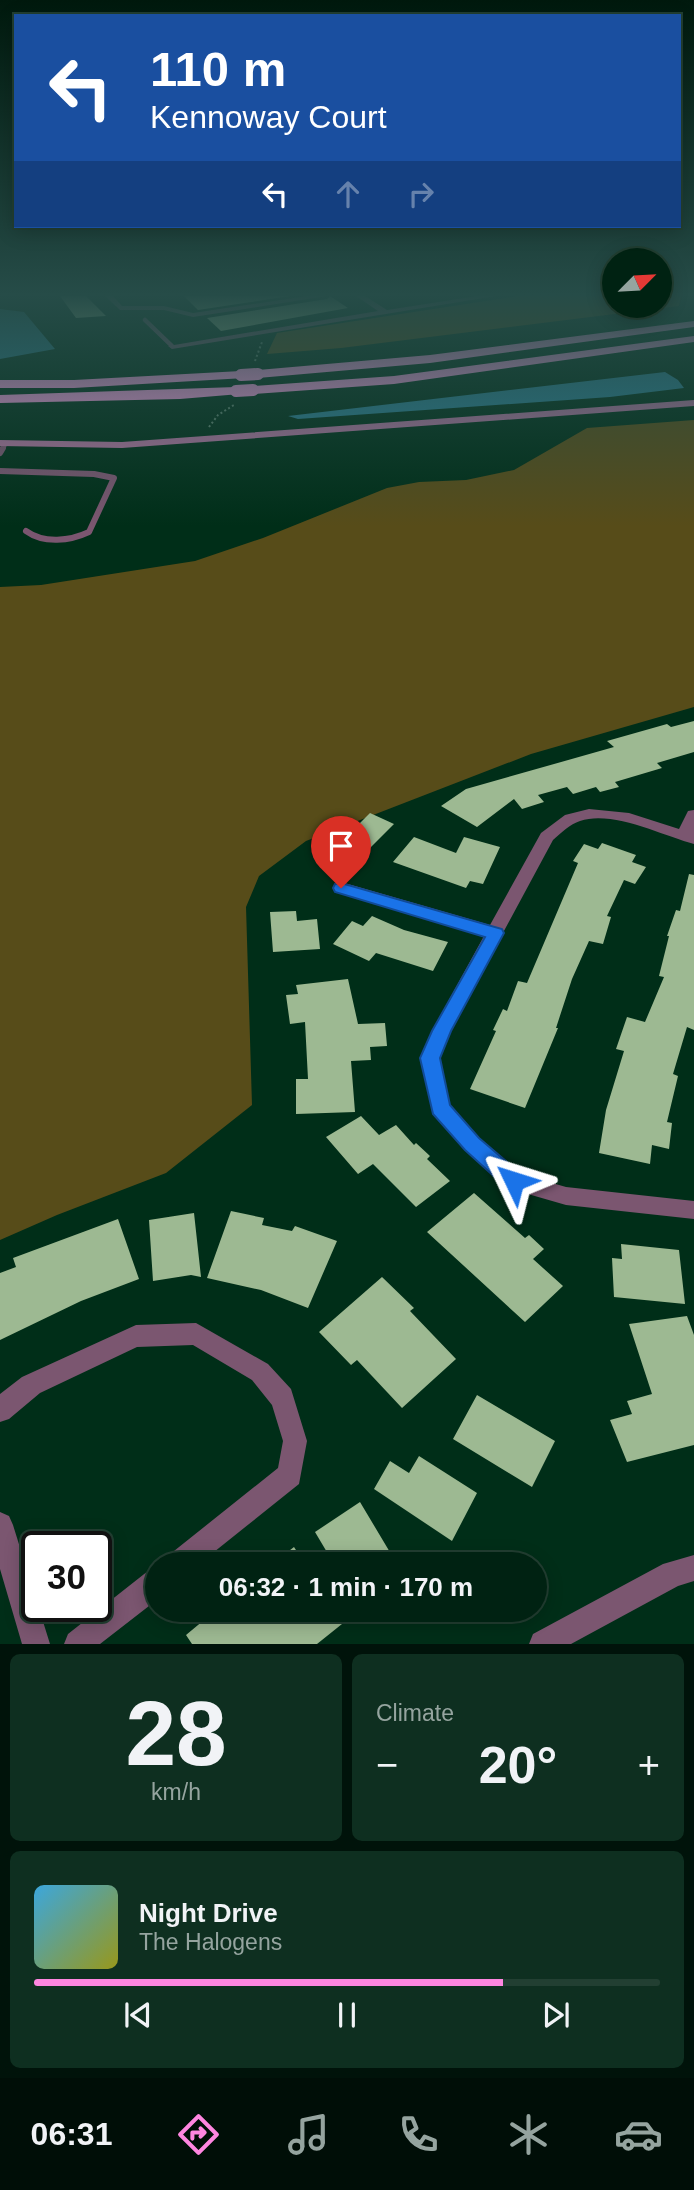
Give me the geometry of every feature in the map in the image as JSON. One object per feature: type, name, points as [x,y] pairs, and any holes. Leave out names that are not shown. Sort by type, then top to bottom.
[{"type":"highway","points":[[0,384],[74,384],[273,373]]},
{"type":"highway","points":[[0,399],[180,395],[394,380],[452,373]]},
{"type":"street","points":[[2,446],[122,445],[694,403]]},
{"type":"street","points":[[694,815],[689,838],[624,818],[589,814],[564,821],[547,837],[430,1058],[440,1108],[472,1144],[514,1181],[566,1196],[694,1210]]},
{"type":"street","points":[[341,888],[496,933]]},
{"type":"street","points":[[0,1410],[31,1385],[136,1336],[196,1335],[260,1372],[282,1398],[296,1441],[290,1475],[193,1552]]},
{"type":"street","points":[[0,1525],[36,1644]]},
{"type":"street","points":[[543,1644],[673,1574],[694,1568]]},
{"type":"street","points":[[78,1644],[145,1591]]},
{"type":"lane","points":[[0,471],[110,475],[114,478],[89,532],[82,537],[46,538],[30,536],[26,531]]},
{"type":"lane","points":[[54,480],[58,473]]},
{"type":"shaded area","points":[[694,420],[694,707],[531,754],[306,841],[259,876],[246,907],[252,1105],[166,1173],[0,1240],[0,587],[41,585],[195,561],[263,538],[387,488],[419,482],[466,480],[514,470],[587,428]]},
{"type":"water","points":[[659,373],[666,373],[678,380],[684,388],[610,397],[298,419],[288,416]]},
{"type":"building","points":[[694,721],[694,752],[657,763],[662,768],[615,782],[619,787],[600,792],[596,787],[573,794],[567,787],[538,795],[544,802],[522,809],[514,799],[477,827],[441,806],[466,789],[614,747],[607,741],[667,724],[671,727]]},
{"type":"building","points":[[370,813],[394,824],[369,849],[345,838]]},
{"type":"building","points":[[414,837],[456,853],[464,837],[500,847],[483,884],[470,881],[466,888],[393,862]]},
{"type":"building","points":[[602,843],[636,855],[632,862],[646,867],[635,884],[624,880],[607,916],[611,917],[603,944],[589,941],[572,979],[558,1028],[525,1108],[470,1089],[496,1031],[493,1030],[503,1009],[507,1011],[518,981],[527,983],[578,863],[573,861],[584,844],[598,849]]},
{"type":"building","points":[[689,874],[694,875],[694,1030],[687,1027],[673,1074],[678,1076],[667,1122],[672,1123],[669,1149],[652,1145],[650,1164],[599,1153],[606,1110],[624,1051],[616,1049],[627,1017],[645,1022],[664,977],[659,976],[667,936],[676,910],[680,911]]},
{"type":"building","points":[[296,911],[297,921],[317,919],[320,949],[273,952],[270,912]]},
{"type":"building","points":[[372,916],[404,930],[448,942],[433,971],[376,953],[369,961],[333,944],[352,921],[363,926]]},
{"type":"building","points":[[348,979],[358,1024],[385,1023],[387,1046],[370,1047],[371,1060],[351,1061],[355,1112],[296,1114],[296,1079],[308,1079],[305,1022],[290,1024],[286,995],[298,994],[296,985]]},
{"type":"building","points":[[361,1116],[379,1135],[396,1125],[414,1145],[416,1143],[430,1156],[427,1159],[450,1181],[416,1207],[373,1164],[358,1174],[326,1137]]},
{"type":"building","points":[[474,1193],[525,1238],[529,1235],[544,1249],[533,1259],[563,1286],[525,1322],[427,1232]]},
{"type":"building","points":[[231,1211],[264,1218],[262,1225],[292,1231],[295,1226],[337,1241],[308,1308],[261,1290],[207,1278]]},
{"type":"building","points":[[194,1213],[201,1277],[191,1275],[153,1281],[149,1220]]},
{"type":"building","points":[[118,1219],[139,1279],[81,1301],[0,1340],[0,1273],[16,1267],[13,1258]]},
{"type":"building","points":[[621,1244],[679,1250],[685,1304],[614,1297],[612,1258],[622,1259]]},
{"type":"building","points":[[382,1277],[414,1308],[410,1311],[456,1359],[402,1408],[357,1360],[351,1365],[319,1332]]},
{"type":"building","points":[[687,1316],[694,1335],[694,1445],[627,1462],[610,1420],[632,1414],[627,1401],[652,1394],[629,1324]]},
{"type":"building","points":[[477,1395],[555,1441],[532,1487],[453,1439]]},
{"type":"building","points":[[419,1456],[477,1493],[452,1541],[374,1489],[390,1461],[409,1473]]},
{"type":"building","points":[[360,1502],[390,1552],[327,1552],[315,1532]]},
{"type":"building","points":[[202,1622],[342,1624],[317,1644],[192,1644],[186,1635]]},
{"type":"route","points":[[341,888],[496,933],[430,1058],[440,1108],[472,1144],[514,1181]]}]
